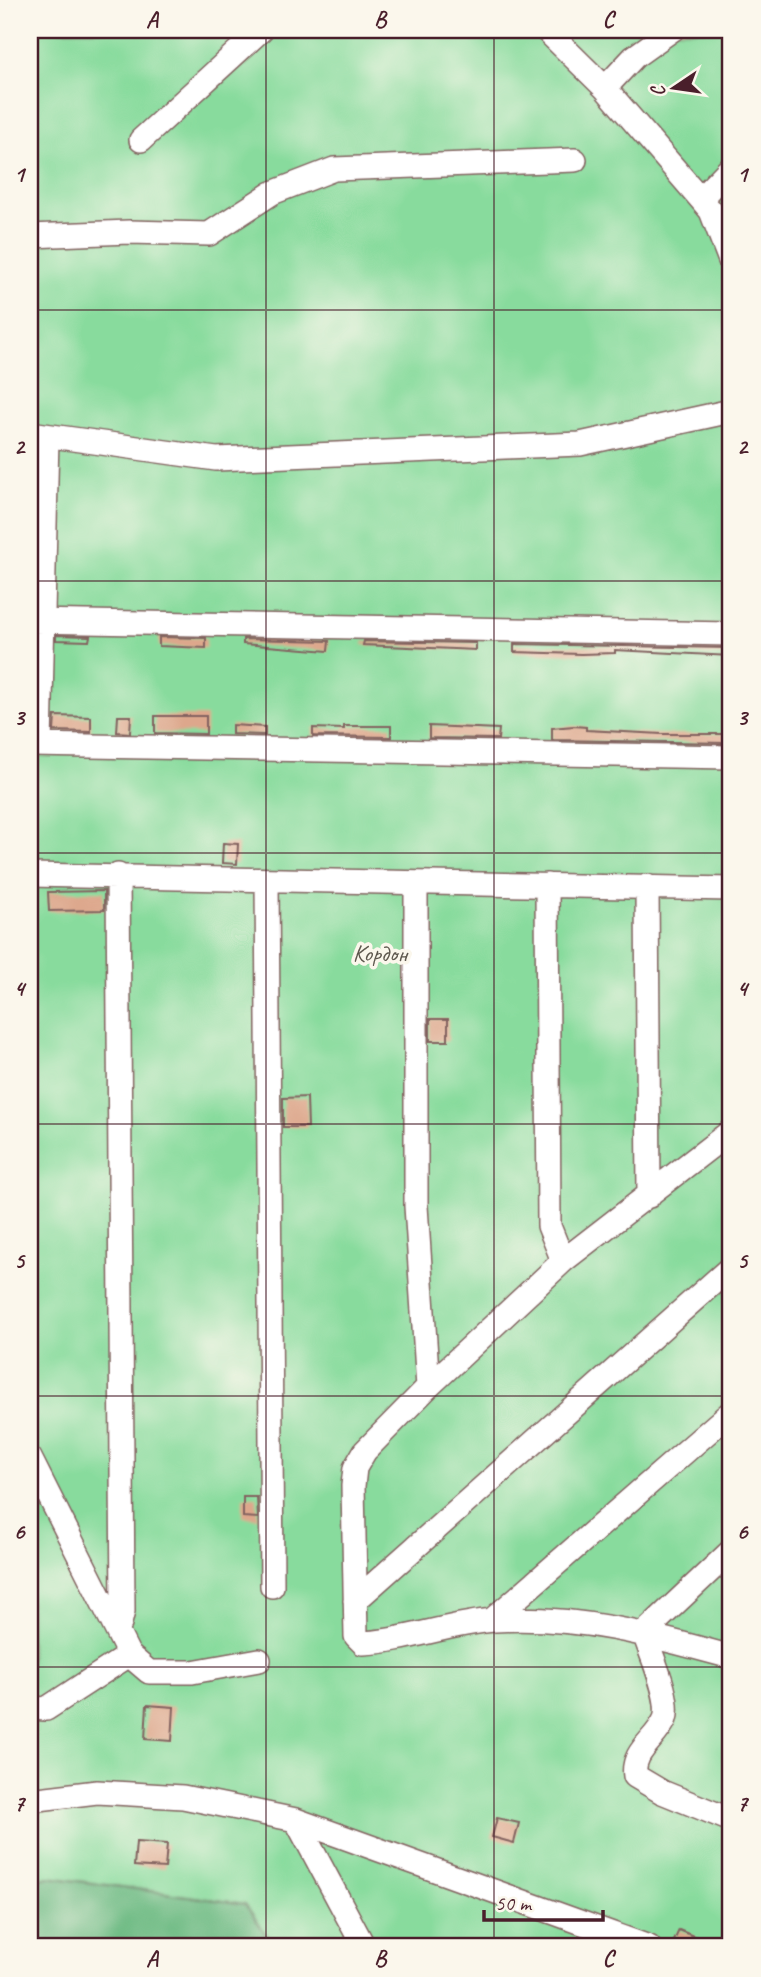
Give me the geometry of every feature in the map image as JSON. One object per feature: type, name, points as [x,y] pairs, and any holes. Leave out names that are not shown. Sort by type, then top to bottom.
[{"type":"street","points":[[141,140],[261,30]]},
{"type":"street","points":[[546,30],[605,88],[701,198],[711,211],[731,262]]},
{"type":"street","points":[[605,88],[634,57],[672,30]]},
{"type":"street","points":[[30,236],[130,232],[209,234],[272,193],[334,169],[575,160]]},
{"type":"street","points":[[701,198],[731,167]]},
{"type":"street","points":[[731,411],[580,444],[216,460],[38,435],[35,745],[731,757]]},
{"type":"street","points":[[37,621],[731,634]]},
{"type":"street","points":[[30,875],[647,886],[731,890]]},
{"type":"street","points":[[118,875],[123,1611],[118,1631]]},
{"type":"street","points":[[267,880],[272,1586]]},
{"type":"street","points":[[416,883],[416,1206],[428,1387]]},
{"type":"street","points":[[547,885],[549,1227],[563,1261]]},
{"type":"street","points":[[647,886],[649,1196]]},
{"type":"street","points":[[731,1131],[563,1261],[428,1387],[365,1451],[355,1468],[355,1636],[363,1643],[492,1620],[568,1619],[644,1633],[731,1657]]},
{"type":"street","points":[[355,1601],[731,1267]]},
{"type":"street","points":[[492,1620],[731,1412]]},
{"type":"street","points":[[30,1458],[130,1655],[149,1672],[192,1672],[259,1660]]},
{"type":"street","points":[[644,1633],[731,1551]]},
{"type":"street","points":[[644,1633],[666,1700],[665,1718],[638,1756],[633,1767],[635,1776],[662,1792],[731,1820]]},
{"type":"street","points":[[30,1709],[46,1709],[130,1655]]},
{"type":"street","points":[[30,1800],[97,1792],[183,1797],[296,1821],[649,1947]]},
{"type":"street","points":[[296,1821],[364,1947]]},
{"type":"green space","name":"Кордон","points":[[30,30],[731,30],[731,1947],[275,1947],[245,1904],[49,1877],[30,1882]]},
{"type":"green space","points":[[48,1877],[245,1904],[275,1947],[30,1947],[30,1882]]},
{"type":"building","points":[[56,635],[90,636],[89,641],[56,640]]},
{"type":"building","points":[[159,637],[206,638],[206,648],[159,646]]},
{"type":"building","points":[[243,639],[329,641],[328,651],[243,644]]},
{"type":"building","points":[[364,641],[476,643],[476,650],[363,645]]},
{"type":"building","points":[[514,644],[731,648],[731,656],[615,650],[615,653],[581,654],[514,652]]},
{"type":"building","points":[[55,716],[91,717],[91,732],[54,731]]},
{"type":"building","points":[[118,716],[131,716],[130,733],[117,732]]},
{"type":"building","points":[[155,716],[206,716],[206,734],[155,733]]},
{"type":"building","points":[[232,725],[265,727],[265,735],[232,734]]},
{"type":"building","points":[[344,726],[391,726],[391,737],[313,736],[313,728],[344,729]]},
{"type":"building","points":[[429,726],[499,729],[498,739],[429,738]]},
{"type":"building","points":[[586,727],[586,730],[662,734],[729,734],[728,743],[552,740],[552,728]]},
{"type":"building","points":[[223,843],[238,844],[237,864],[222,863]]},
{"type":"building","points":[[104,891],[104,910],[49,911],[48,892]]},
{"type":"building","points":[[430,1019],[448,1019],[448,1041],[430,1041]]},
{"type":"building","points":[[307,1097],[308,1127],[283,1127],[283,1098]]},
{"type":"building","points":[[243,1497],[257,1497],[258,1518],[243,1517]]},
{"type":"building","points":[[147,1705],[174,1707],[172,1741],[145,1739]]},
{"type":"building","points":[[497,1818],[519,1823],[514,1843],[492,1837]]},
{"type":"building","points":[[136,1842],[167,1844],[165,1868],[134,1866]]},
{"type":"building","points":[[679,1930],[696,1937],[691,1947],[673,1943]]}]
